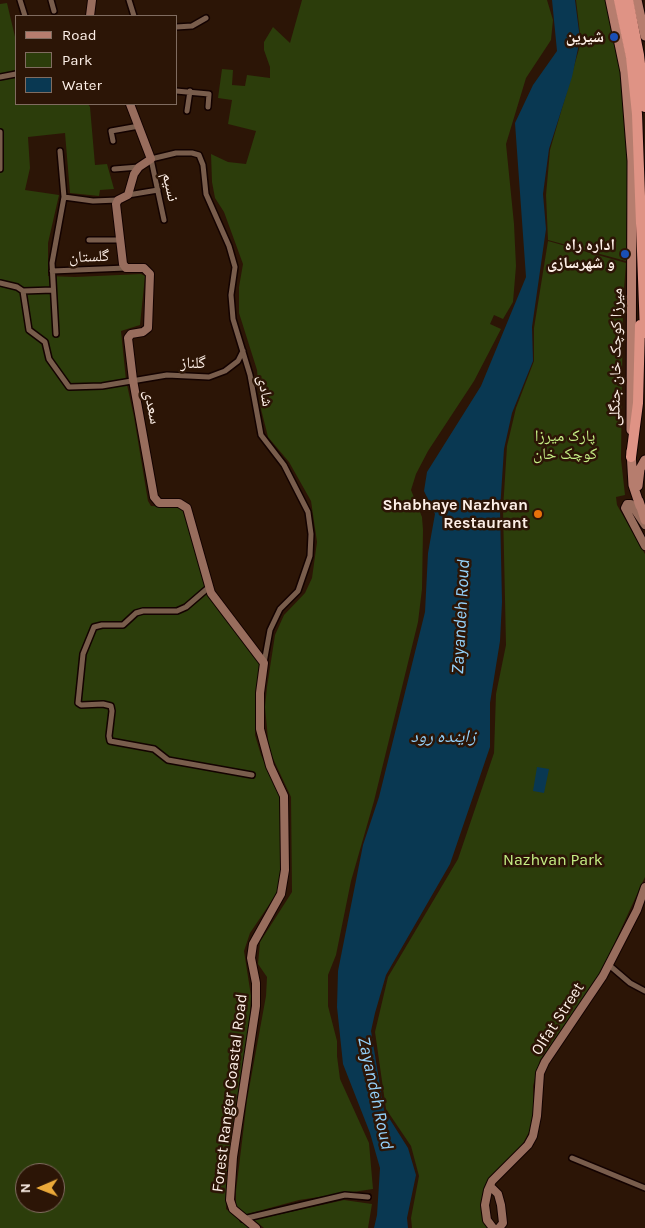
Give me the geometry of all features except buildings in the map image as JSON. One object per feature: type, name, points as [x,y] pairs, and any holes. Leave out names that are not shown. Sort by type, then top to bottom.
[{"type":"highway","points":[[619,0],[631,57],[637,114],[645,333]]},
{"type":"highway","points":[[628,0],[638,48],[645,107]]},
{"type":"highway","points":[[630,457],[638,403],[642,266]]},
{"type":"main road","name":"میرزا کوچک خان جنگلی","points":[[610,0],[625,72],[632,161],[630,457],[633,485],[640,506]]},
{"type":"main road","points":[[637,0],[643,15],[645,36]]},
{"type":"main road","points":[[645,460],[640,469],[638,480],[640,506],[645,520]]},
{"type":"street","points":[[20,0],[25,15]]},
{"type":"street","points":[[51,0],[54,11]]},
{"type":"street","points":[[90,15],[92,0]]},
{"type":"street","points":[[129,0],[134,15]]},
{"type":"street","points":[[178,27],[192,26],[206,18]]},
{"type":"street","points":[[0,77],[15,74]]},
{"type":"street","points":[[178,91],[209,94],[208,107]]},
{"type":"street","points":[[187,111],[190,91]]},
{"type":"street","points":[[128,195],[134,174],[140,166],[151,159],[130,105]]},
{"type":"street","points":[[113,141],[111,131],[140,126]]},
{"type":"street","points":[[0,132],[0,169]]},
{"type":"street","points":[[56,334],[52,271],[54,242],[64,196],[60,151]]},
{"type":"street","name":"شادی","points":[[151,159],[176,153],[199,155],[206,194],[229,246],[235,267],[231,295],[232,320],[250,375],[261,435],[284,465],[308,512],[311,534],[310,556],[298,591],[280,609],[270,630],[264,663]]},
{"type":"street","name":"نسیم","points":[[151,159],[164,220]]},
{"type":"street","points":[[114,169],[140,166]]},
{"type":"street","points":[[64,196],[93,200],[118,200],[128,195],[158,190]]},
{"type":"street","points":[[118,200],[116,204],[120,240],[123,264],[126,268]]},
{"type":"street","points":[[89,240],[120,240]]},
{"type":"street","name":"گلستان","points":[[52,271],[126,268]]},
{"type":"street","name":"سعدی","points":[[126,268],[144,268],[150,274],[148,328],[143,332],[131,334],[128,338],[133,380],[154,497],[159,502],[179,503],[187,508],[199,544],[208,588],[264,663]]},
{"type":"street","points":[[0,283],[17,287],[23,291],[53,290]]},
{"type":"street","name":"گلناز","points":[[23,291],[29,330],[45,342],[49,359],[69,387],[102,386],[167,376],[210,377],[225,371],[238,361],[243,350]]},
{"type":"street","points":[[645,525],[631,504],[627,504],[625,508],[645,546]]},
{"type":"street","points":[[208,588],[186,607],[177,611],[143,611],[136,613],[123,625],[102,625],[94,628],[83,654],[78,703],[81,705],[103,704],[111,706],[110,741],[154,749],[168,760],[252,775]]},
{"type":"street","name":"Forest Ranger Coastal Road","points":[[256,1228],[233,1209],[230,1200],[233,1157],[256,1006],[256,983],[251,958],[253,944],[282,894],[285,870],[284,796],[270,766],[260,730],[260,693],[264,663]]},
{"type":"street","name":"Olfat Street","points":[[488,1190],[492,1181],[528,1145],[536,1128],[538,1083],[545,1062],[609,965],[637,910],[645,887]]},
{"type":"street","points":[[609,965],[630,983],[645,991]]},
{"type":"street","points":[[502,1226],[498,1192],[500,1180],[516,1158]]},
{"type":"street","points":[[572,1158],[645,1188]]},
{"type":"street","points":[[492,1228],[485,1214],[488,1190],[492,1188],[498,1192]]},
{"type":"street","points":[[243,1219],[345,1194],[368,1197]]},
{"type":"green space","points":[[302,0],[547,0],[553,20],[551,40],[526,78],[506,144],[516,266],[513,302],[503,319],[494,315],[490,324],[501,329],[474,381],[428,451],[416,474],[411,490],[422,517],[423,530],[422,589],[418,622],[374,801],[351,881],[336,955],[328,975],[328,1006],[337,1041],[340,1079],[369,1143],[373,1189],[299,1200],[244,1215],[236,1206],[236,1191],[247,1100],[266,996],[267,977],[258,964],[260,942],[292,892],[291,797],[269,750],[265,707],[267,687],[275,635],[284,615],[305,593],[312,578],[317,542],[311,501],[289,462],[268,437],[260,405],[257,370],[239,313],[239,287],[243,264],[224,212],[215,198],[212,182],[211,154],[228,162],[246,164],[256,131],[228,124],[232,100],[218,98],[222,69],[233,70],[232,85],[245,86],[247,75],[270,78],[270,67],[264,50],[264,42],[273,27],[290,43]]},
{"type":"green space","points":[[576,0],[608,0],[620,54],[628,153],[626,261],[548,240],[546,195],[550,150],[581,42]]},
{"type":"green space","points":[[7,3],[15,37],[15,105],[89,105],[95,165],[107,164],[114,189],[100,190],[99,196],[70,193],[65,133],[28,137],[30,168],[25,190],[59,195],[48,243],[48,276],[75,277],[141,274],[145,276],[140,325],[121,331],[126,380],[148,501],[151,506],[178,507],[183,511],[208,595],[261,664],[255,735],[261,755],[281,797],[282,841],[279,890],[250,933],[244,951],[251,996],[249,1033],[227,1177],[226,1209],[251,1228],[0,1228],[0,4]]},
{"type":"green space","name":"Nazhvan Park","points":[[548,241],[626,263],[623,302],[621,459],[625,495],[616,497],[617,505],[645,554],[645,877],[598,979],[540,1060],[533,1086],[534,1117],[529,1132],[521,1147],[490,1178],[481,1204],[487,1228],[412,1228],[411,1218],[419,1176],[411,1146],[386,1109],[375,1032],[388,977],[458,859],[494,753],[496,694],[506,645],[503,509],[507,446],[516,408],[534,361],[534,328]]},
{"type":"green space","points":[[344,1200],[372,1204],[368,1228],[264,1228],[254,1220]]},
{"type":"water","name":"زاینده رود","points":[[552,0],[575,0],[580,39],[572,77],[549,149],[543,194],[546,229],[532,327],[533,361],[512,413],[504,449],[500,510],[502,602],[500,641],[490,703],[490,747],[450,864],[386,975],[375,1013],[371,1031],[384,1110],[408,1148],[416,1175],[407,1218],[408,1228],[374,1228],[377,1215],[380,1168],[370,1133],[343,1064],[337,1007],[338,971],[363,845],[379,797],[425,612],[428,553],[435,514],[424,491],[427,472],[481,386],[526,277],[515,123],[533,85],[557,51]]},
{"type":"water","points":[[537,767],[549,769],[544,793],[533,791]]},
{"type":"place","name":"شیرین","points":[[614,37]]},
{"type":"place","name":"اداره راه و شهرسازی","points":[[625,254]]},
{"type":"place","name":"Shabhaye Nazhvan Restaurant","points":[[538,514]]},
{"type":"park label","name":"پارک میرزا کوچک خان","points":[[565,445]]},
{"type":"water label","name":"Zayandeh Roud","points":[[461,617]]},
{"type":"water label","name":"Zayandeh Roud","points":[[375,1093]]}]
